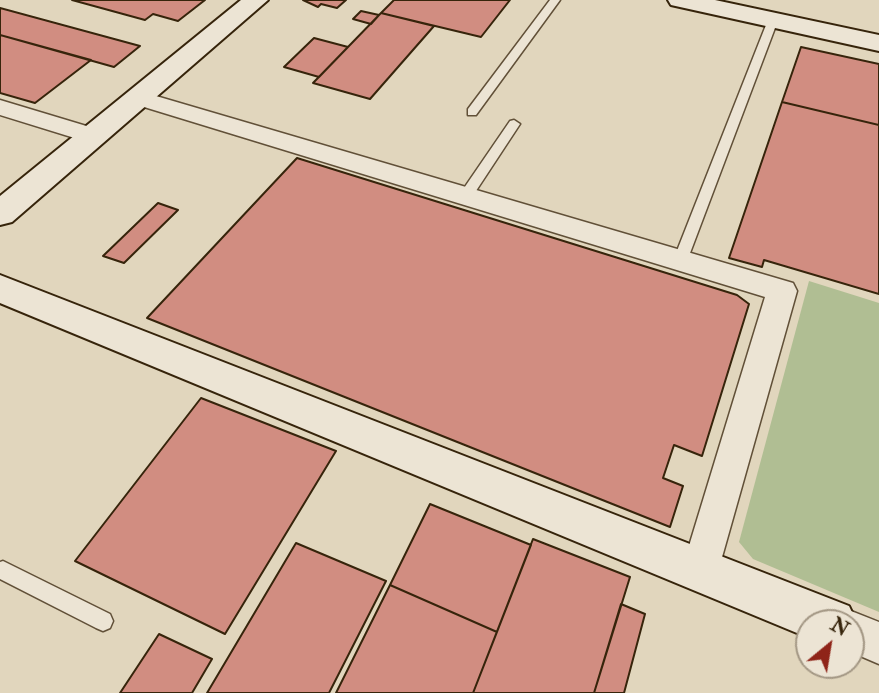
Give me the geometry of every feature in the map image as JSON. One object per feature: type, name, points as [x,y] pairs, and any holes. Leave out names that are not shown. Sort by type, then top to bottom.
[{"type":"street","points":[[0,214],[256,0]]},
{"type":"street","points":[[690,1],[879,43]]},
{"type":"street","points":[[139,98],[782,291],[701,569]]},
{"type":"street","points":[[0,107],[94,136]]},
{"type":"street","points":[[0,288],[798,609]]},
{"type":"lane","points":[[472,112],[555,0]]},
{"type":"lane","points":[[680,261],[774,20]]},
{"type":"lane","points":[[465,197],[514,124]]},
{"type":"lane","points":[[3,570],[103,621]]},
{"type":"green space","points":[[809,281],[879,303],[879,612],[753,559],[739,542]]},
{"type":"building","points":[[72,0],[205,0],[178,21],[153,14],[145,20]]},
{"type":"building","points":[[303,0],[346,0],[337,8],[321,4],[318,7]]},
{"type":"building","points":[[394,0],[510,0],[481,37],[381,13]]},
{"type":"building","points":[[0,8],[140,46],[114,67],[0,35]]},
{"type":"building","points":[[361,11],[379,15],[371,24],[353,19]]},
{"type":"building","points":[[381,13],[434,26],[370,99],[313,83]]},
{"type":"building","points":[[0,35],[91,60],[35,103],[0,93]]},
{"type":"building","points":[[314,38],[348,47],[319,77],[284,67]]},
{"type":"building","points":[[801,47],[879,64],[879,125],[782,102]]},
{"type":"building","points":[[782,102],[879,125],[879,294],[764,260],[762,267],[729,258]]},
{"type":"building","points":[[297,158],[737,295],[749,304],[702,456],[674,445],[663,478],[683,486],[670,527],[147,318]]},
{"type":"building","points":[[158,203],[178,210],[124,263],[103,256]]},
{"type":"building","points":[[201,398],[336,451],[225,634],[75,561]]},
{"type":"building","points":[[430,504],[531,545],[497,632],[390,585]]},
{"type":"building","points":[[533,539],[630,577],[594,693],[473,693]]},
{"type":"building","points":[[296,543],[386,581],[329,693],[207,693]]},
{"type":"building","points":[[390,585],[497,632],[473,693],[336,693]]},
{"type":"building","points":[[621,604],[645,614],[624,693],[594,693]]},
{"type":"building","points":[[159,634],[212,659],[192,693],[120,693]]}]
